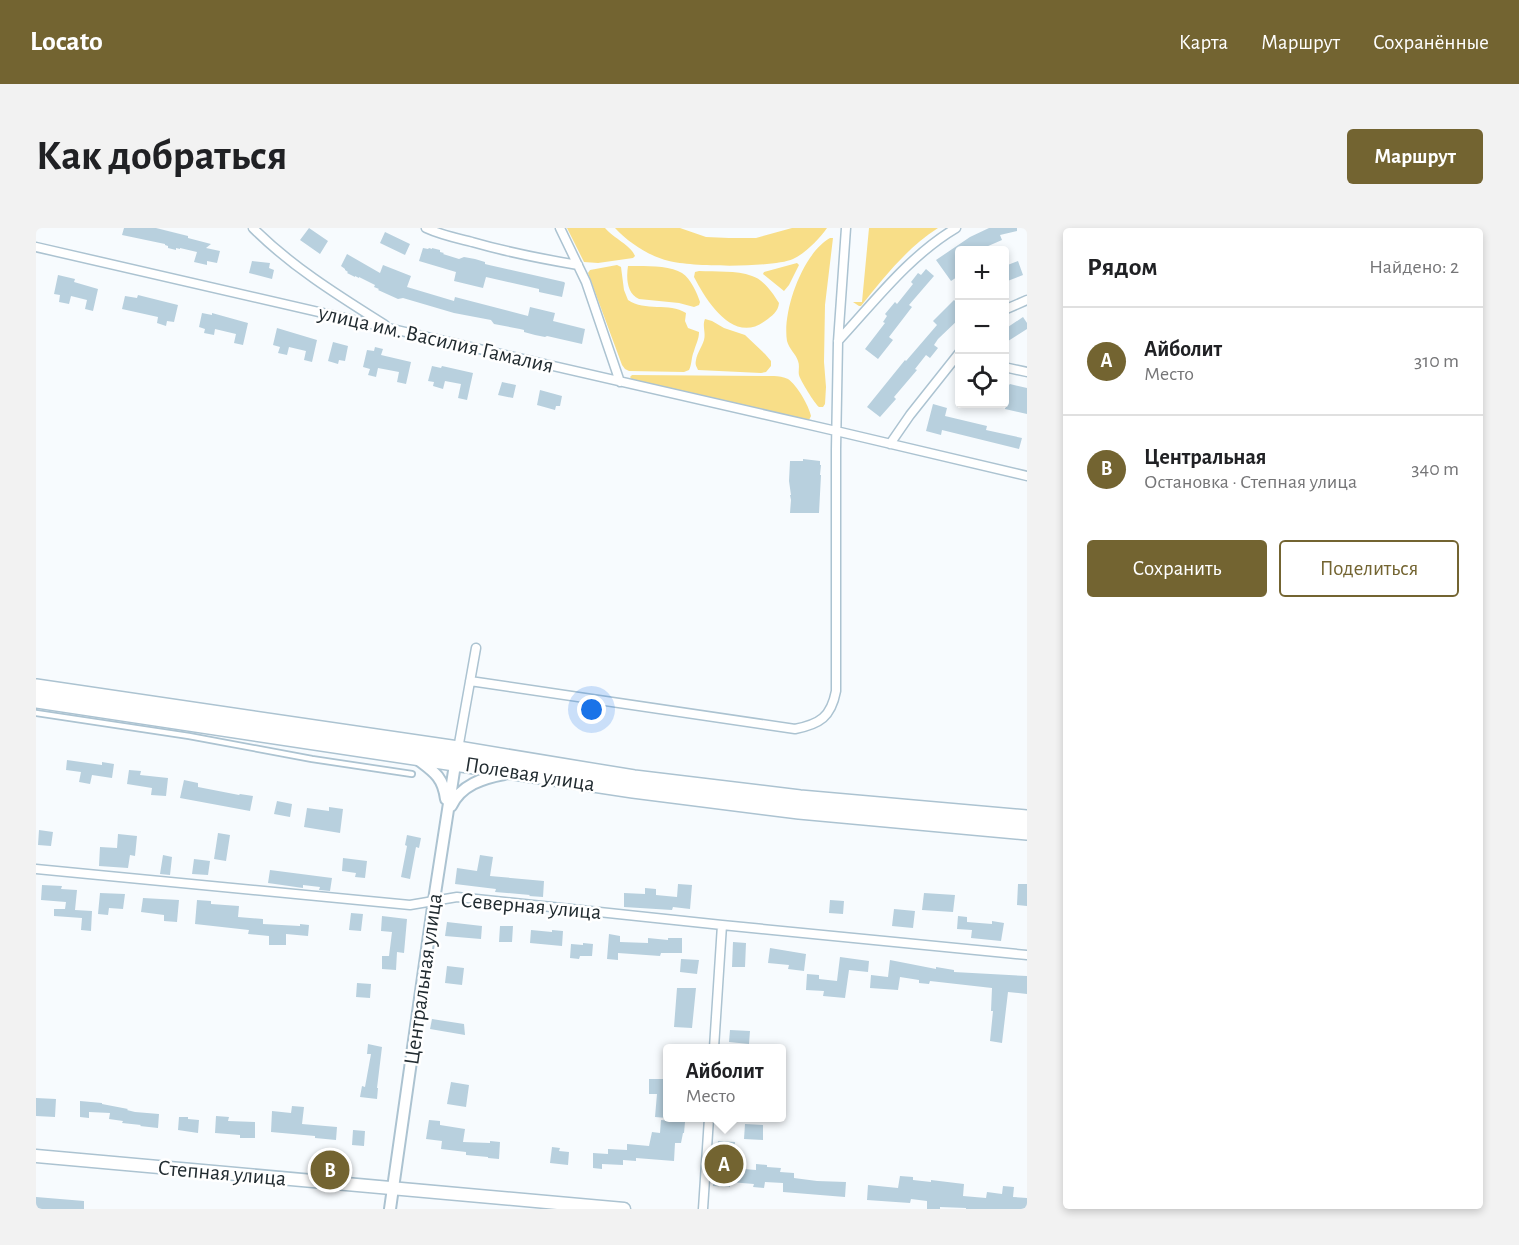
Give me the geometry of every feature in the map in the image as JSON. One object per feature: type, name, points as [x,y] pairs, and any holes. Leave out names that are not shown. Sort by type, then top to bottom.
[{"type":"highway","name":"Полевая улица","points":[[36,687],[457,756],[800,798],[1027,818]]},
{"type":"highway","name":"Полевая улица","points":[[36,700],[414,756],[457,756],[516,771],[633,790],[799,811],[1027,832]]},
{"type":"main road","name":"Степная улица","points":[[36,1156],[624,1209]]},
{"type":"street","points":[[253,228],[289,260],[323,285],[391,329]]},
{"type":"street","points":[[426,228],[489,247],[578,265]]},
{"type":"street","points":[[560,228],[586,282],[620,382]]},
{"type":"street","points":[[470,681],[795,729],[812,726],[825,717],[833,705],[836,691],[836,431],[838,342],[846,228]]},
{"type":"street","points":[[838,342],[900,272],[921,252],[956,228]]},
{"type":"street","name":"улица им. Василия Гамалия","points":[[36,247],[1027,476]]},
{"type":"street","points":[[1009,308],[1027,300]]},
{"type":"street","points":[[890,444],[910,415],[955,360]]},
{"type":"street","points":[[1009,368],[1027,372]]},
{"type":"street","points":[[457,756],[476,648]]},
{"type":"street","points":[[414,756],[437,774],[445,789],[448,812]]},
{"type":"street","name":"Центральная улица","points":[[390,1209],[457,756]]},
{"type":"street","points":[[448,812],[466,788],[487,777],[516,771]]},
{"type":"street","name":"Северная улица","points":[[36,868],[410,905],[457,897],[1027,954]]},
{"type":"street","points":[[714,1044],[722,925]]},
{"type":"street","points":[[703,1209],[709,1122]]},
{"type":"lane","points":[[36,713],[412,774]]},
{"type":"shaded area","points":[[567,228],[605,228],[630,248],[635,256],[598,263],[584,262]]},
{"type":"shaded area","points":[[615,228],[680,228],[706,237],[756,238],[792,228],[827,228],[812,245],[793,259],[768,264],[732,266],[680,263],[662,259],[640,248]]},
{"type":"shaded area","points":[[869,228],[938,228],[906,254],[859,306],[853,302],[862,302]]},
{"type":"shaded area","points":[[830,238],[833,238],[825,305],[825,404],[819,407],[800,378],[798,361],[789,347],[786,329],[791,299],[803,269],[811,256]]},
{"type":"shaded area","points":[[797,263],[799,265],[784,291],[763,274],[764,272]]},
{"type":"shaded area","points":[[617,265],[621,267],[624,290],[628,300],[642,306],[672,308],[686,313],[685,321],[688,328],[699,332],[689,370],[684,372],[629,371],[622,365],[588,273],[590,270]]},
{"type":"shaded area","points":[[628,266],[663,267],[677,270],[693,286],[700,302],[699,305],[694,307],[635,297],[628,285]]},
{"type":"shaded area","points":[[695,272],[733,272],[756,278],[764,283],[774,295],[779,303],[777,309],[765,321],[753,327],[732,324],[722,317],[706,297],[694,277]]},
{"type":"shaded area","points":[[705,319],[745,335],[771,361],[771,366],[766,372],[761,373],[698,370],[696,362],[704,340]]},
{"type":"shaded area","points":[[632,375],[783,377],[799,391],[811,416],[805,421],[633,381],[630,377]]},
{"type":"building","points":[[124,228],[156,228],[211,244],[206,248],[220,251],[217,263],[207,261],[207,265],[194,262],[197,252],[180,248],[176,250],[168,248],[165,244],[122,235]]},
{"type":"building","points":[[309,228],[328,241],[320,254],[300,240]]},
{"type":"building","points":[[989,228],[1017,228],[1017,231],[1000,235],[1002,240],[988,246],[957,246]]},
{"type":"building","points":[[385,232],[410,244],[405,255],[380,243]]},
{"type":"building","points":[[955,247],[955,278],[951,281],[936,260]]},
{"type":"building","points":[[423,248],[440,250],[443,254],[459,259],[464,257],[475,259],[485,264],[564,282],[562,297],[539,292],[539,289],[486,277],[483,288],[454,281],[456,272],[419,261]]},
{"type":"building","points":[[347,254],[380,273],[383,265],[411,276],[407,287],[454,301],[455,297],[528,316],[530,307],[555,313],[553,321],[585,329],[582,344],[535,335],[524,332],[524,330],[494,324],[491,320],[454,313],[403,298],[398,299],[378,290],[374,287],[375,285],[347,273],[341,266]]},
{"type":"building","points":[[252,261],[270,263],[269,268],[274,270],[272,279],[249,273]]},
{"type":"building","points":[[1018,261],[1023,275],[1009,280],[1009,264]]},
{"type":"building","points":[[926,269],[934,276],[909,305],[912,307],[889,337],[893,340],[878,359],[865,349],[885,323],[883,322],[887,316],[885,314],[895,302],[897,304],[913,284],[911,282],[918,273],[921,275]]},
{"type":"building","points":[[58,275],[75,279],[74,282],[98,289],[93,311],[85,309],[87,300],[71,296],[69,304],[59,302],[60,295],[54,294]]},
{"type":"building","points":[[138,295],[178,305],[174,322],[167,321],[166,326],[157,323],[158,317],[122,309],[125,296],[137,298]]},
{"type":"building","points":[[955,301],[955,323],[938,339],[934,345],[938,348],[930,358],[926,355],[915,369],[917,370],[894,397],[896,399],[880,417],[867,407],[937,325],[933,321]]},
{"type":"building","points":[[202,313],[212,315],[212,313],[248,323],[243,345],[234,343],[236,334],[215,329],[214,335],[204,333],[205,329],[199,327]]},
{"type":"building","points":[[1023,317],[1027,323],[1027,329],[1009,340],[1009,326]]},
{"type":"building","points":[[277,328],[317,340],[312,362],[304,360],[306,351],[289,347],[287,355],[278,353],[280,347],[273,345]]},
{"type":"building","points":[[333,342],[348,346],[345,361],[339,360],[338,364],[328,361]]},
{"type":"building","points":[[375,347],[383,349],[381,355],[411,362],[406,384],[397,382],[399,372],[378,368],[376,377],[368,375],[370,369],[363,367],[367,350],[374,351]]},
{"type":"building","points":[[432,366],[473,373],[467,400],[458,398],[461,384],[445,381],[443,389],[433,386],[434,382],[428,381]]},
{"type":"building","points":[[502,382],[516,385],[513,398],[498,395]]},
{"type":"building","points":[[1009,385],[1027,388],[1027,414],[1005,409],[1009,408]]},
{"type":"building","points":[[540,390],[562,396],[560,406],[556,406],[555,410],[537,405]]},
{"type":"building","points":[[933,404],[947,408],[945,416],[987,426],[986,430],[1022,438],[1019,449],[942,430],[941,435],[926,431]]},
{"type":"building","points":[[803,459],[820,461],[819,513],[790,513],[790,461],[803,461]]},
{"type":"building","points":[[67,760],[102,765],[102,762],[114,764],[112,778],[92,775],[90,784],[79,782],[81,772],[66,770]]},
{"type":"building","points":[[129,770],[141,771],[140,775],[168,778],[166,796],[151,795],[152,788],[127,784]]},
{"type":"building","points":[[184,780],[198,783],[198,787],[253,796],[250,811],[180,798]]},
{"type":"building","points":[[277,801],[292,804],[290,817],[274,814]]},
{"type":"building","points":[[329,807],[343,809],[340,833],[304,827],[307,808],[329,811]]},
{"type":"building","points":[[39,830],[53,832],[51,846],[38,845]]},
{"type":"building","points":[[218,833],[230,835],[226,861],[214,859]]},
{"type":"building","points":[[118,834],[137,836],[135,856],[130,855],[128,868],[99,866],[100,847],[117,848]]},
{"type":"building","points":[[407,835],[421,838],[419,848],[416,847],[410,879],[401,877]]},
{"type":"building","points":[[163,855],[172,857],[170,875],[160,874]]},
{"type":"building","points":[[480,855],[493,857],[490,876],[544,881],[543,897],[495,892],[496,889],[455,884],[457,868],[477,871]]},
{"type":"building","points":[[343,858],[367,861],[365,878],[355,877],[356,873],[342,871]]},
{"type":"building","points":[[194,859],[210,861],[208,875],[192,874]]},
{"type":"building","points":[[270,870],[332,878],[330,891],[319,890],[320,887],[303,885],[303,888],[268,883]]},
{"type":"building","points":[[678,884],[692,885],[690,909],[624,907],[624,893],[645,894],[645,888],[656,889],[656,895],[677,897]]},
{"type":"building","points":[[1018,884],[1027,884],[1027,906],[1017,905]]},
{"type":"building","points":[[42,885],[62,886],[61,889],[77,890],[75,910],[92,911],[91,931],[81,930],[82,918],[54,916],[54,909],[65,909],[66,902],[41,900]]},
{"type":"building","points":[[100,893],[125,894],[123,909],[109,908],[108,915],[98,914]]},
{"type":"building","points":[[924,893],[955,895],[953,912],[922,910]]},
{"type":"building","points":[[143,898],[179,900],[177,922],[164,921],[164,915],[141,912]]},
{"type":"building","points":[[197,900],[211,901],[211,904],[239,906],[238,917],[263,919],[263,924],[309,925],[308,936],[286,934],[286,945],[269,945],[269,936],[248,934],[249,930],[195,924]]},
{"type":"building","points":[[830,900],[844,901],[843,914],[829,913]]},
{"type":"building","points":[[894,909],[915,911],[913,928],[892,926]]},
{"type":"building","points":[[351,913],[363,914],[361,931],[349,930]]},
{"type":"building","points":[[382,916],[407,919],[404,953],[397,952],[396,970],[382,969],[382,956],[389,956],[392,932],[381,931]]},
{"type":"building","points":[[958,916],[967,917],[967,922],[1004,923],[1001,941],[971,938],[972,930],[957,929]]},
{"type":"building","points":[[447,922],[482,926],[481,939],[445,936]]},
{"type":"building","points":[[500,926],[513,926],[512,942],[499,942]]},
{"type":"building","points":[[531,930],[563,931],[562,946],[530,943]]},
{"type":"building","points":[[609,934],[620,936],[620,942],[648,943],[648,938],[668,940],[668,938],[682,938],[682,953],[661,953],[660,956],[618,953],[618,960],[607,959]]},
{"type":"building","points":[[733,942],[746,943],[745,967],[732,967]]},
{"type":"building","points":[[583,943],[593,944],[592,956],[580,956],[579,959],[570,958],[571,944],[583,945]]},
{"type":"building","points":[[770,948],[806,954],[804,971],[788,969],[789,965],[768,963]]},
{"type":"building","points":[[840,957],[869,961],[868,972],[849,970],[845,998],[823,996],[824,991],[806,990],[807,974],[819,975],[819,979],[837,981]]},
{"type":"building","points":[[681,959],[699,960],[697,974],[680,972]]},
{"type":"building","points":[[890,960],[954,970],[954,972],[1027,976],[1027,994],[1008,992],[1002,1043],[990,1041],[993,1011],[991,1011],[992,988],[930,981],[929,984],[919,983],[919,980],[900,977],[898,990],[870,988],[871,975],[888,977]]},
{"type":"building","points":[[447,966],[464,968],[462,985],[445,983]]},
{"type":"building","points":[[357,983],[371,984],[370,998],[356,997]]},
{"type":"building","points":[[677,988],[696,988],[692,1028],[674,1027]]},
{"type":"building","points":[[432,1019],[464,1024],[465,1035],[430,1029]]},
{"type":"building","points":[[730,1030],[750,1031],[749,1044],[729,1042]]},
{"type":"building","points":[[368,1044],[382,1047],[377,1099],[360,1097],[362,1086],[365,1087],[371,1054],[367,1054]]},
{"type":"building","points":[[649,1079],[663,1079],[663,1118],[655,1117],[657,1094],[649,1094]]},
{"type":"building","points":[[451,1082],[469,1085],[466,1107],[447,1104]]},
{"type":"building","points":[[36,1098],[56,1099],[55,1117],[36,1116]]},
{"type":"building","points":[[80,1101],[102,1103],[135,1112],[159,1114],[158,1128],[109,1119],[110,1113],[89,1112],[89,1118],[80,1117]]},
{"type":"building","points":[[292,1106],[304,1107],[302,1124],[337,1127],[336,1140],[271,1132],[272,1111],[291,1113]]},
{"type":"building","points":[[216,1116],[229,1117],[228,1121],[255,1122],[255,1138],[240,1138],[240,1135],[215,1133]]},
{"type":"building","points":[[179,1117],[199,1120],[198,1133],[178,1130]]},
{"type":"building","points":[[429,1120],[440,1121],[440,1125],[465,1129],[463,1142],[500,1142],[499,1159],[441,1149],[442,1141],[426,1139]]},
{"type":"building","points":[[661,1120],[663,1122],[685,1122],[681,1143],[675,1143],[674,1161],[636,1158],[636,1161],[623,1160],[623,1165],[602,1164],[602,1169],[593,1168],[593,1153],[608,1154],[608,1149],[627,1150],[627,1144],[649,1146],[652,1132],[660,1133]]},
{"type":"building","points":[[745,1124],[763,1125],[763,1140],[744,1139]]},
{"type":"building","points":[[353,1130],[365,1131],[364,1146],[352,1145]]},
{"type":"building","points":[[718,1141],[735,1142],[732,1168],[756,1170],[756,1164],[767,1165],[767,1167],[781,1168],[780,1172],[794,1173],[794,1178],[846,1182],[845,1197],[783,1192],[783,1183],[765,1182],[764,1188],[753,1187],[754,1184],[730,1182],[730,1187],[713,1186]]},
{"type":"building","points":[[552,1147],[560,1148],[559,1151],[569,1152],[568,1165],[550,1163]]},
{"type":"building","points":[[900,1176],[913,1177],[913,1180],[964,1184],[963,1196],[986,1198],[987,1192],[1002,1194],[1003,1186],[1014,1187],[1013,1197],[1027,1198],[1027,1209],[940,1207],[940,1209],[927,1209],[927,1201],[911,1199],[910,1203],[867,1200],[868,1185],[898,1188]]},
{"type":"building","points":[[36,1197],[84,1201],[84,1209],[36,1209]]},
{"type":"place","name":"Айболит","points":[[724,1164]]},
{"type":"place","name":"Центральная","points":[[330,1170]]}]
